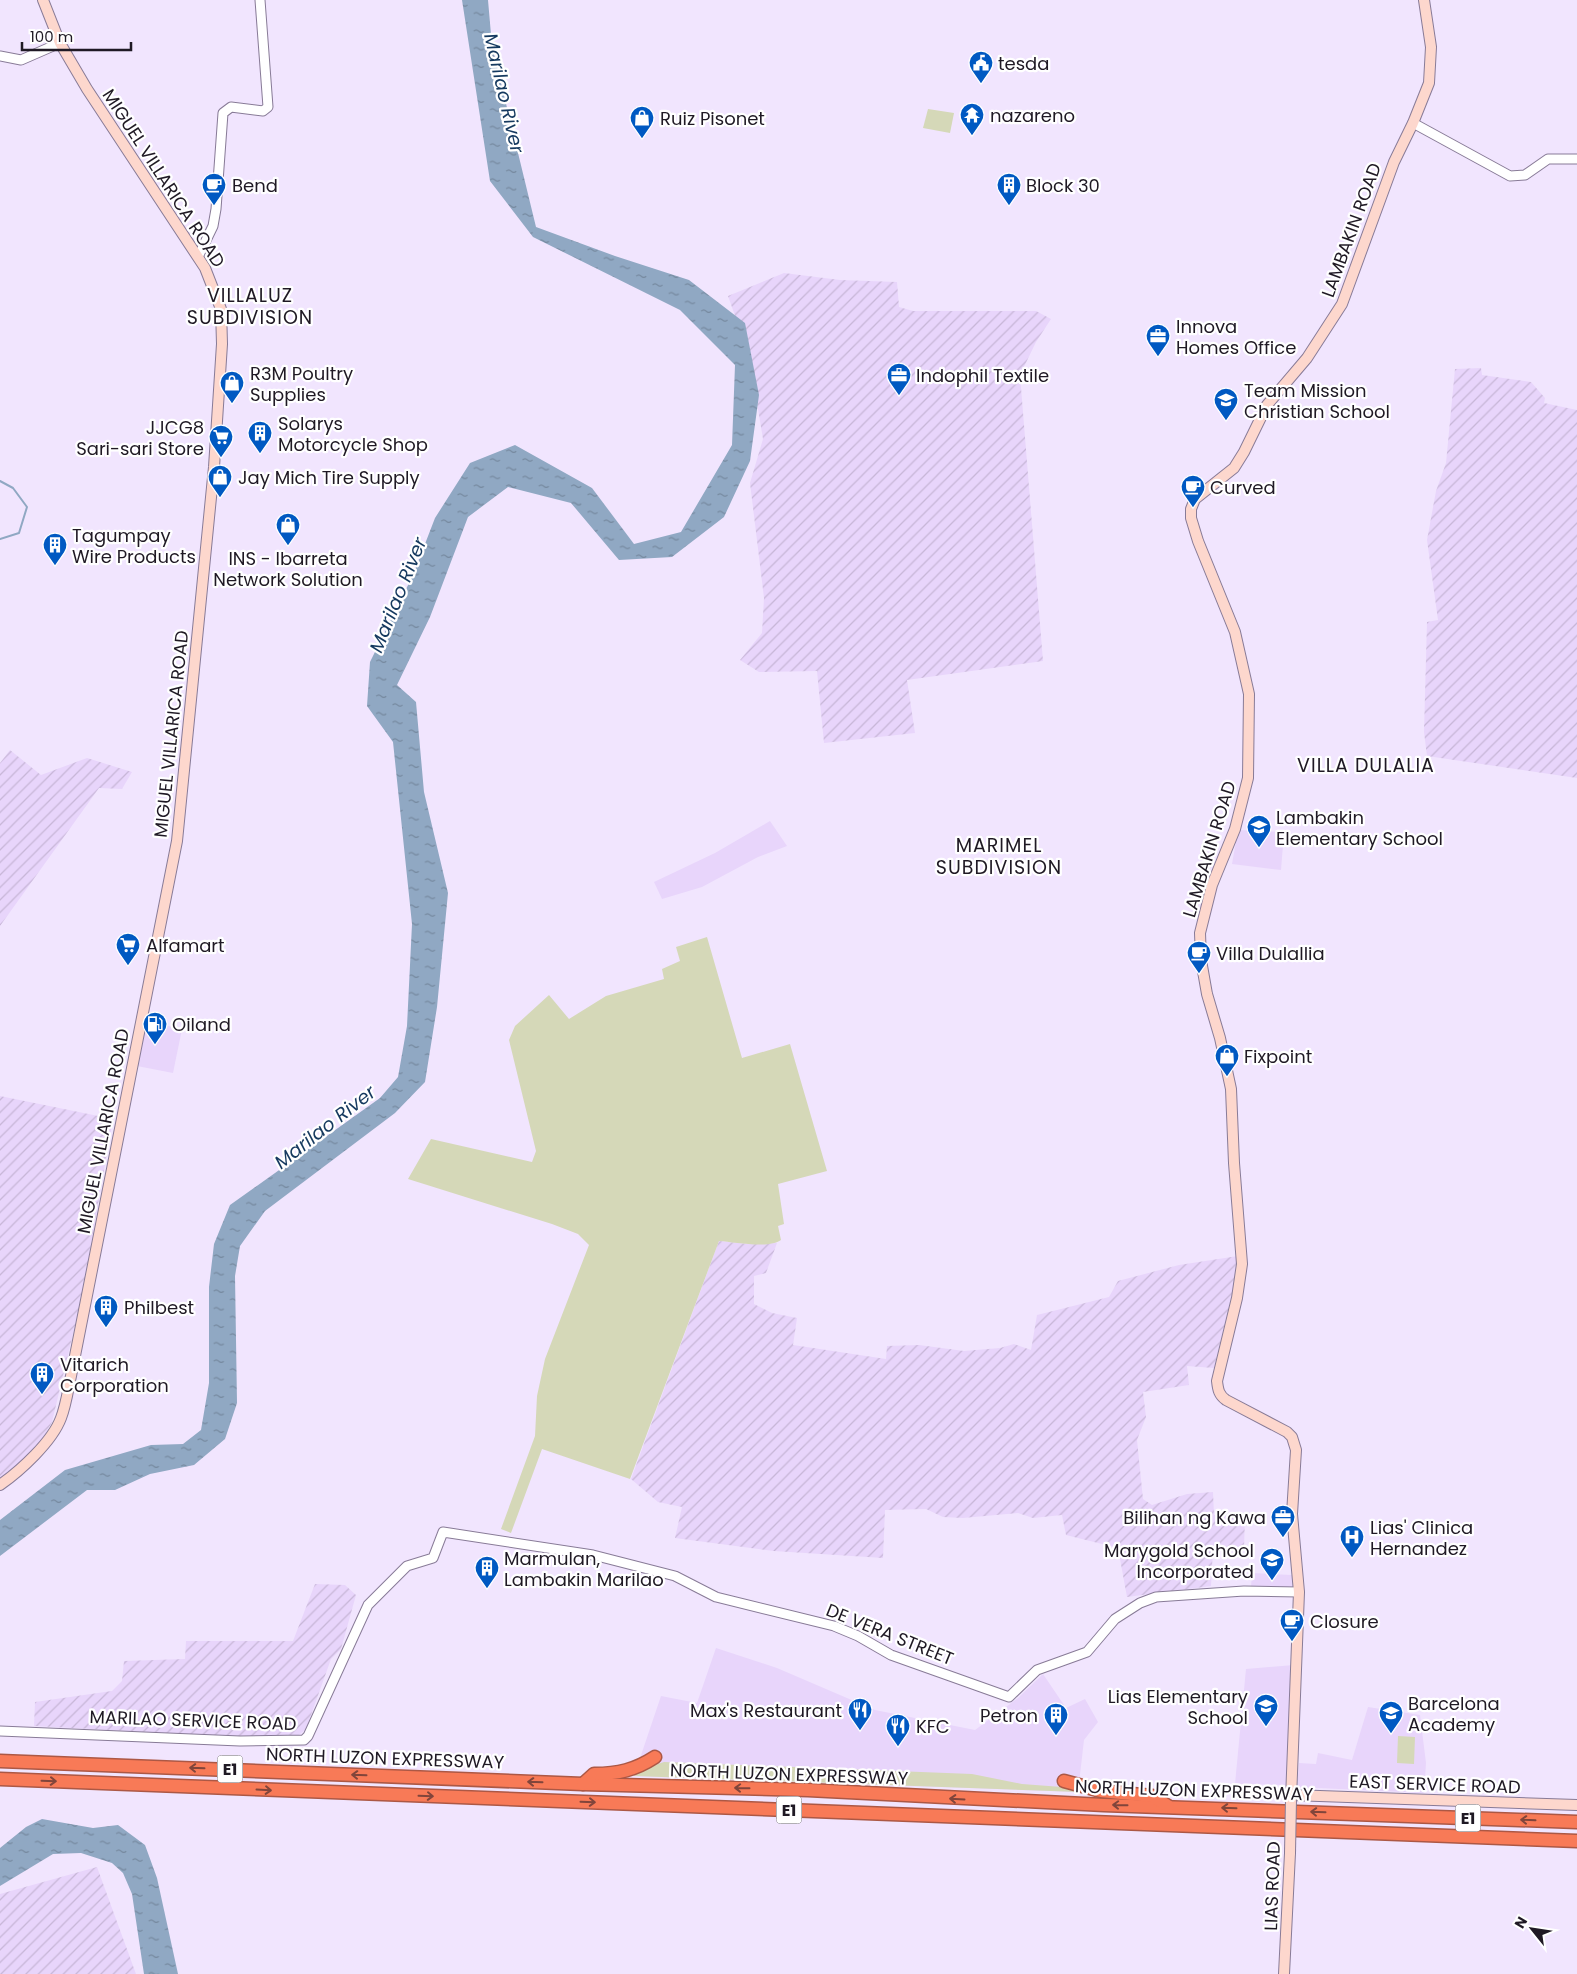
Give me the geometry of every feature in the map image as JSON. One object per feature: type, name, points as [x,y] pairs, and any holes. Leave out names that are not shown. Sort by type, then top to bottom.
[{"type":"highway","points":[[583,1784],[594,1774],[623,1772],[641,1766],[656,1757]]},
{"type":"highway","name":"NORTH LUZON EXPRESSWAY","points":[[0,1761],[583,1784],[808,1790],[952,1798],[1577,1822]]},
{"type":"highway","name":"NORTH LUZON EXPRESSWAY","points":[[0,1779],[1577,1841]]},
{"type":"highway","points":[[1064,1780],[1101,1791],[1152,1796],[1168,1806]]},
{"type":"main road","name":"MIGUEL VILLARICA ROAD","points":[[0,1485],[18,1472],[47,1439],[60,1420],[71,1376],[177,841],[214,467],[222,344],[221,309],[217,293],[198,257],[115,135],[60,43],[43,0]]},
{"type":"main road","name":"LAMBAKIN ROAD","points":[[1291,1797],[1299,1592],[1292,1514],[1296,1450],[1292,1437],[1280,1427],[1226,1400],[1217,1388],[1217,1381],[1237,1298],[1242,1264],[1234,1163],[1231,1090],[1220,1038],[1206,994],[1200,938],[1208,899],[1235,829],[1248,778],[1249,694],[1235,632],[1198,541],[1190,514],[1195,499],[1234,468],[1267,405],[1307,358],[1342,304],[1390,171],[1413,123],[1428,83],[1431,63],[1424,0]]},
{"type":"main road","name":"EAST SERVICE ROAD","points":[[1291,1797],[1577,1805]]},
{"type":"main road","name":"LIAS ROAD","points":[[1284,1974],[1291,1797]]},
{"type":"street","points":[[198,257],[213,226],[216,209],[223,114],[231,106],[263,111],[268,107],[260,0]]},
{"type":"street","points":[[0,56],[20,60],[60,43]]},
{"type":"street","points":[[1413,123],[1510,176],[1525,174],[1548,159],[1577,159]]},
{"type":"street","name":"DE VERA STREET","points":[[442,1532],[594,1555],[675,1576],[716,1597],[834,1626],[891,1654],[1009,1697],[1037,1670],[1087,1652],[1115,1619],[1140,1603],[1156,1597],[1244,1591],[1299,1592]]},
{"type":"street","name":"MARILAO SERVICE ROAD","points":[[0,1731],[123,1734],[240,1741],[304,1740],[308,1736],[368,1605],[407,1566],[433,1558],[442,1532]]},
{"type":"shaded area","points":[[784,273],[840,280],[897,282],[899,307],[913,311],[1036,311],[1051,319],[1036,342],[1020,375],[1043,661],[907,680],[915,733],[824,743],[817,671],[759,672],[740,660],[762,633],[764,598],[750,483],[763,439],[749,355],[728,296]]},
{"type":"shaded area","points":[[1481,368],[1482,375],[1531,382],[1545,398],[1544,403],[1577,410],[1577,778],[1427,756],[1424,732],[1427,622],[1438,620],[1427,540],[1436,491],[1446,463],[1455,369]]},
{"type":"shaded area","points":[[10,750],[41,775],[87,758],[132,772],[122,789],[99,788],[0,926],[0,763]]},
{"type":"shaded area","points":[[770,821],[787,846],[758,857],[702,887],[662,899],[654,882],[715,853]]},
{"type":"shaded area","name":"Lambakin Elementary School","points":[[1238,830],[1284,832],[1281,870],[1232,864]]},
{"type":"shaded area","points":[[146,1021],[182,1029],[173,1073],[137,1066]]},
{"type":"shaded area","points":[[0,1096],[113,1119],[82,1296],[52,1422],[38,1447],[21,1463],[0,1478]]},
{"type":"shaded area","points":[[719,1241],[749,1244],[777,1243],[766,1273],[754,1276],[754,1304],[772,1313],[797,1318],[793,1345],[886,1359],[887,1346],[919,1345],[964,1351],[1000,1348],[1014,1344],[1031,1350],[1037,1315],[1109,1297],[1118,1281],[1179,1265],[1238,1256],[1234,1286],[1214,1368],[1187,1366],[1189,1385],[1143,1392],[1146,1417],[1137,1440],[1143,1499],[1152,1505],[1187,1494],[1213,1492],[1214,1515],[1245,1516],[1244,1549],[1213,1548],[1211,1586],[1127,1597],[1118,1548],[1066,1535],[1062,1515],[1033,1518],[1018,1513],[963,1518],[943,1517],[926,1509],[885,1510],[883,1558],[774,1551],[675,1538],[682,1507],[658,1502],[631,1479]]},
{"type":"shaded area","name":"Marygold School Incorporated","points":[[1252,1573],[1292,1575],[1293,1588],[1251,1588]]},
{"type":"shaded area","points":[[315,1584],[345,1585],[356,1595],[341,1649],[331,1659],[306,1729],[299,1735],[241,1737],[34,1726],[35,1702],[112,1691],[122,1681],[124,1661],[185,1659],[186,1641],[293,1641]]},
{"type":"shaded area","points":[[716,1648],[777,1668],[875,1710],[975,1730],[1018,1698],[1043,1674],[1066,1708],[1085,1699],[1098,1722],[1084,1740],[1078,1792],[634,1776],[661,1696],[697,1703]]},
{"type":"shaded area","name":"Lias Elementary School","points":[[1294,1665],[1289,1785],[1235,1784],[1246,1669]]},
{"type":"shaded area","name":"Barcelona Academy","points":[[1368,1707],[1420,1715],[1426,1763],[1424,1793],[1297,1787],[1299,1763],[1316,1764],[1318,1753],[1352,1760]]},
{"type":"shaded area","points":[[97,1867],[136,1974],[0,1974],[0,1894]]},
{"type":"green space","points":[[928,109],[954,113],[950,133],[923,128]]},
{"type":"green space","points":[[707,937],[742,1058],[790,1044],[827,1171],[778,1184],[784,1224],[778,1226],[781,1240],[776,1243],[760,1245],[719,1241],[630,1479],[542,1449],[511,1533],[501,1529],[535,1436],[537,1396],[545,1359],[589,1245],[578,1234],[552,1224],[408,1179],[431,1139],[532,1162],[536,1151],[509,1040],[515,1026],[549,995],[569,1019],[606,996],[664,979],[662,969],[680,961],[676,947]]},
{"type":"green space","points":[[1398,1736],[1415,1737],[1414,1764],[1397,1763]]},
{"type":"green space","points":[[664,1762],[972,1774],[1022,1784],[1062,1787],[1078,1792],[634,1776],[636,1771]]},
{"type":"water","points":[[462,0],[488,0],[492,46],[536,227],[615,256],[689,280],[745,323],[759,395],[750,461],[724,517],[672,557],[619,560],[571,503],[508,487],[468,517],[430,617],[397,685],[416,702],[424,792],[448,893],[437,1007],[425,1082],[395,1113],[265,1211],[240,1246],[235,1276],[237,1403],[225,1439],[194,1465],[150,1474],[115,1490],[87,1490],[0,1556],[0,1520],[65,1470],[151,1445],[183,1444],[201,1430],[209,1383],[209,1287],[214,1244],[230,1205],[380,1098],[398,1077],[407,1026],[412,924],[393,742],[367,706],[370,662],[413,575],[435,518],[470,463],[515,445],[592,488],[634,544],[681,532],[732,445],[735,365],[680,310],[533,237],[490,181]]},
{"type":"water","points":[[42,1819],[93,1828],[118,1825],[145,1845],[157,1878],[178,1974],[144,1974],[132,1894],[123,1873],[112,1863],[81,1853],[53,1854],[0,1886],[0,1848],[26,1827]]},
{"type":"waterway","points":[[0,481],[13,488],[27,507],[19,533],[0,539]]},
{"type":"place","name":"tesda","points":[[981,84]]},
{"type":"place","name":"nazareno","points":[[972,136]]},
{"type":"place","name":"Ruiz Pisonet","points":[[642,139]]},
{"type":"place","name":"Bend","points":[[214,206]]},
{"type":"place","name":"Block 30","points":[[1009,206]]},
{"type":"place","name":"Innova Homes Office","points":[[1158,357]]},
{"type":"place","name":"Indophil Textile","points":[[899,396]]},
{"type":"place","name":"R3M Poultry Supplies","points":[[232,404]]},
{"type":"place","name":"Team Mission Christian School","points":[[1226,421]]},
{"type":"place","name":"Solarys Motorcycle Shop","points":[[260,454]]},
{"type":"place","name":"JJCG8 Sari-sari Store","points":[[221,458]]},
{"type":"place","name":"Jay Mich Tire Supply","points":[[220,498]]},
{"type":"place","name":"Curved","points":[[1193,508]]},
{"type":"place","name":"INS - Ibarreta Network Solution","points":[[288,546]]},
{"type":"place","name":"Tagumpay Wire Products","points":[[55,566]]},
{"type":"place","name":"Lambakin Elementary School","points":[[1259,848]]},
{"type":"place","name":"Alfamart","points":[[128,966]]},
{"type":"place","name":"Villa Dulallia","points":[[1199,974]]},
{"type":"place","name":"Oiland","points":[[155,1045]]},
{"type":"place","name":"Fixpoint","points":[[1227,1077]]},
{"type":"place","name":"Philbest","points":[[106,1328]]},
{"type":"place","name":"Vitarich Corporation","points":[[42,1395]]},
{"type":"place","name":"Bilihan ng Kawa","points":[[1283,1538]]},
{"type":"place","name":"Lias' Clinica Hernandez","points":[[1352,1558]]},
{"type":"place","name":"Marygold School Incorporated","points":[[1272,1581]]},
{"type":"place","name":"Marmulan, Lambakin Marilao","points":[[487,1589]]},
{"type":"place","name":"Closure","points":[[1292,1642]]},
{"type":"place","name":"Lias Elementary School","points":[[1266,1727]]},
{"type":"place","name":"Max's Restaurant","points":[[860,1731]]},
{"type":"place","name":"Barcelona Academy","points":[[1391,1734]]},
{"type":"place","name":"Petron","points":[[1056,1736]]},
{"type":"place","name":"KFC","points":[[898,1747]]},
{"type":"district","name":"VILLALUZ SUBDIVISION","points":[[250,306]]},
{"type":"district","name":"VILLA DULALIA","points":[[1366,765]]},
{"type":"district","name":"MARIMEL SUBDIVISION","points":[[999,856]]},
{"type":"water label","name":"Marilao River","points":[[504,93]]},
{"type":"water label","name":"Marilao River","points":[[398,595]]},
{"type":"water label","name":"Marilao River","points":[[325,1127]]}]
